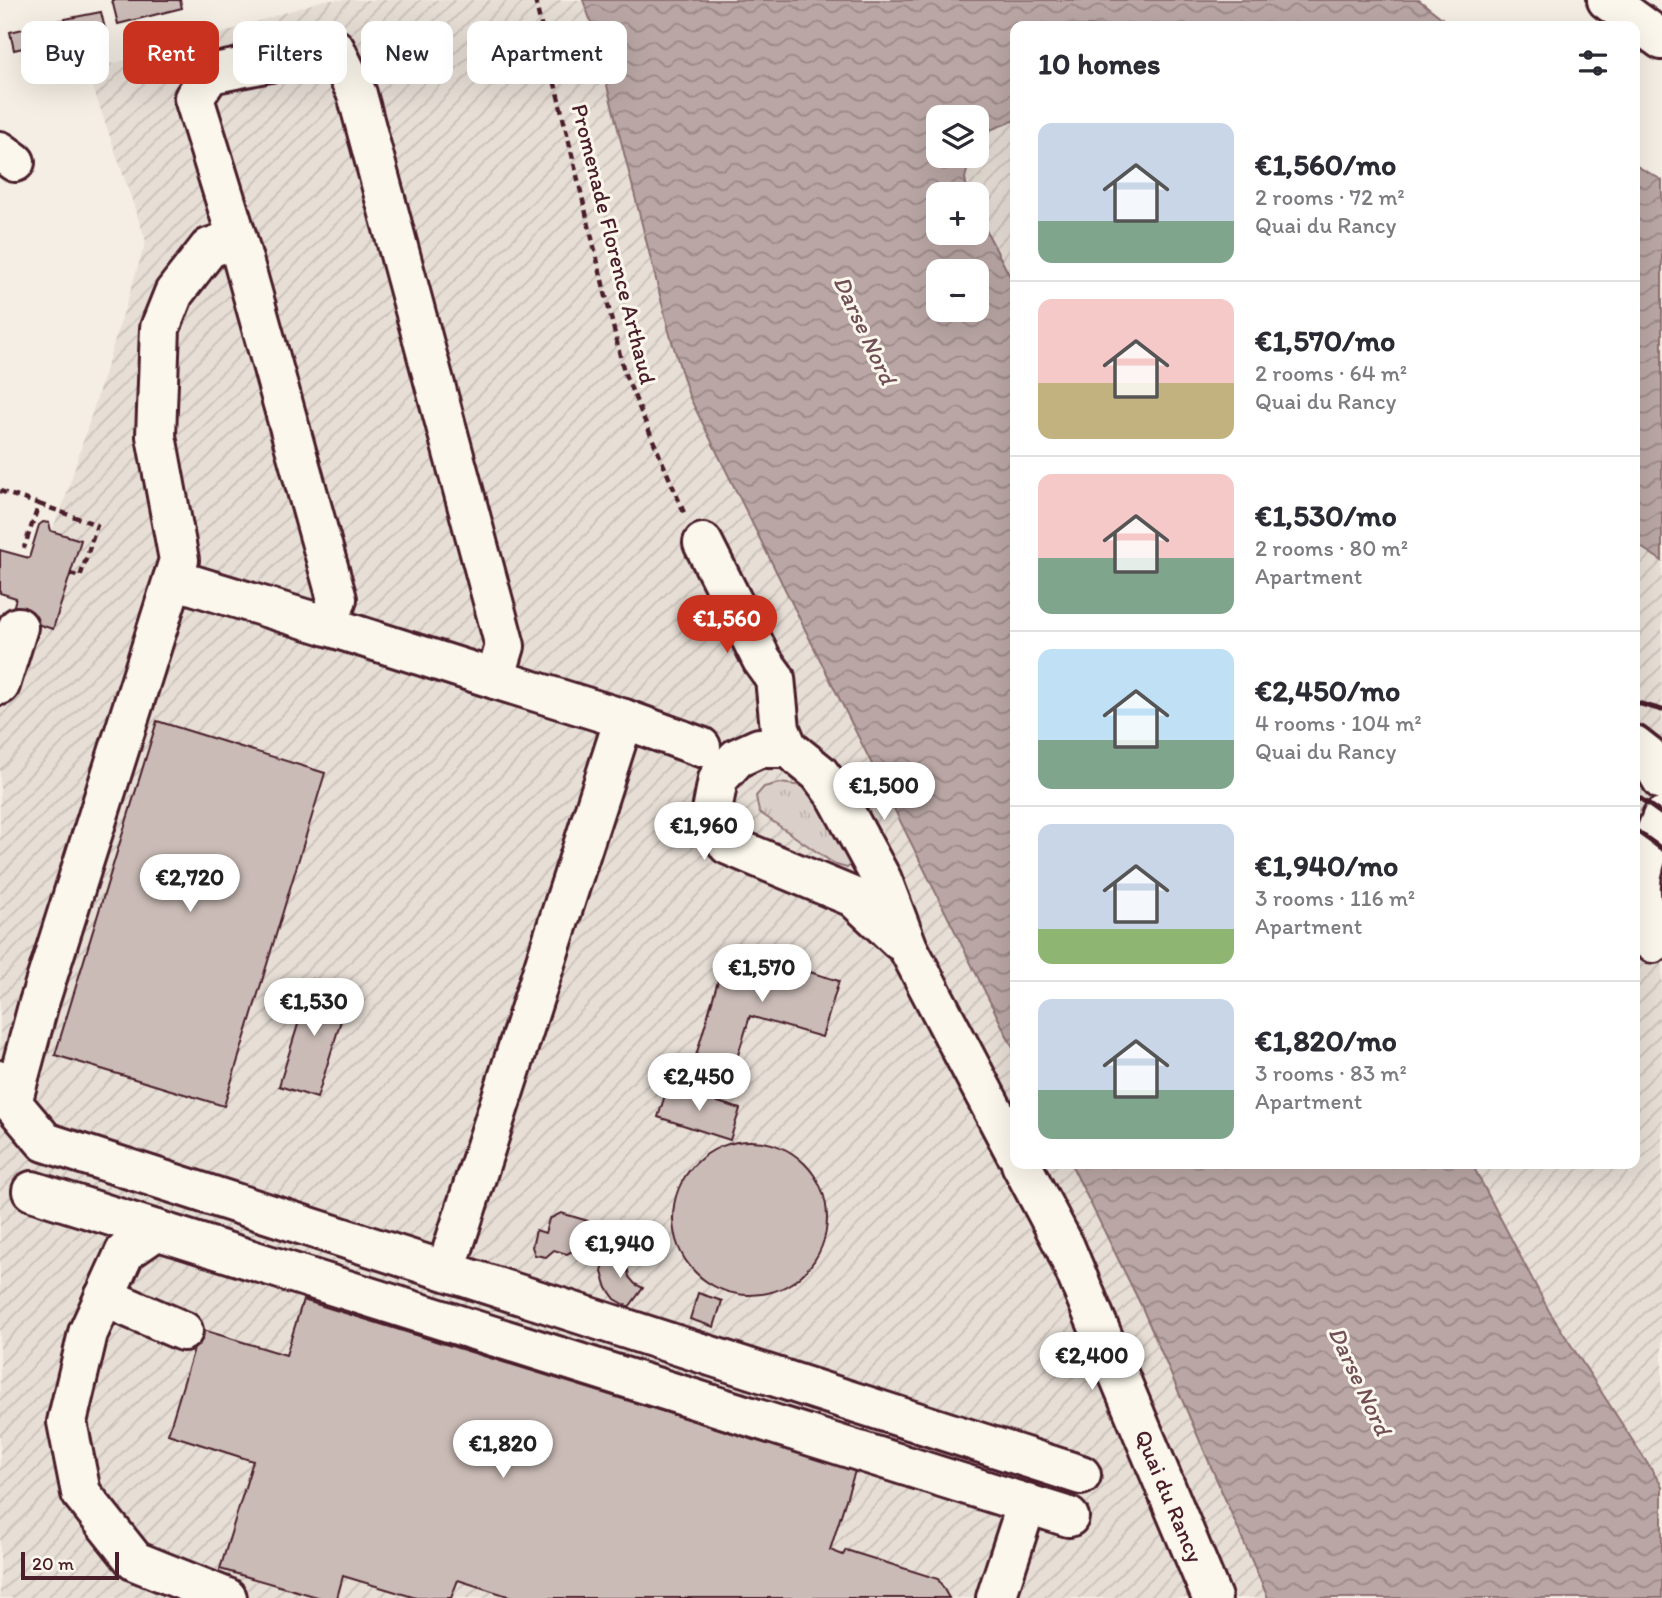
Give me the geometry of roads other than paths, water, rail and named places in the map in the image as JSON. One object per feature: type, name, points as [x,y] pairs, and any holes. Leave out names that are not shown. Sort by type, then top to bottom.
[{"type":"street","points":[[1607,0],[1636,21]]},
{"type":"street","points":[[1640,24],[1662,40]]},
{"type":"street","points":[[328,626],[337,598],[237,238],[194,98],[210,74],[335,49],[357,94],[505,646],[495,679]]},
{"type":"street","points":[[237,238],[209,248],[174,293],[160,328],[156,436],[179,560],[38,1006],[6,1088],[45,1142],[1081,1475]]},
{"type":"street","points":[[695,531],[762,660],[775,678],[780,729],[788,748],[819,773],[837,797],[882,880],[908,948],[1010,1143]]},
{"type":"street","points":[[173,579],[624,719],[701,747]]},
{"type":"street","points":[[0,685],[18,627]]},
{"type":"street","points":[[446,1270],[624,719]]},
{"type":"street","points":[[788,748],[759,748],[737,758],[718,779],[712,811],[728,845],[853,897],[908,948]]},
{"type":"street","points":[[1650,941],[1641,879],[1644,863],[1662,817]]},
{"type":"street","name":"Quai du Rancy","points":[[1024,1169],[1065,1247],[1212,1598]]},
{"type":"street","points":[[32,1191],[1069,1517]]},
{"type":"street","points":[[157,1230],[125,1252],[88,1333],[66,1422],[81,1493],[135,1561],[227,1598]]},
{"type":"street","points":[[104,1297],[183,1331]]},
{"type":"street","points":[[996,1598],[1027,1503]]},
{"type":"water","name":"Darse Nord","points":[[583,0],[1419,0],[1446,21],[1010,21],[1010,122],[989,131],[989,105],[926,105],[926,168],[968,168],[966,182],[926,182],[926,245],[989,245],[989,236],[1010,276],[1010,1042],[689,396],[670,335],[607,84],[627,84],[627,21],[591,21]]},
{"type":"water","points":[[1640,168],[1662,180],[1662,561],[1640,546]]},
{"type":"water","name":"Darse Nord","points":[[1073,1169],[1475,1169],[1549,1311],[1662,1486],[1662,1598],[1268,1598],[1141,1305]]},
{"type":"railway","points":[[1640,704],[1662,710]]},
{"type":"railway","points":[[1640,798],[1662,814]]},
{"type":"railway","points":[[1640,833],[1662,849]]}]
